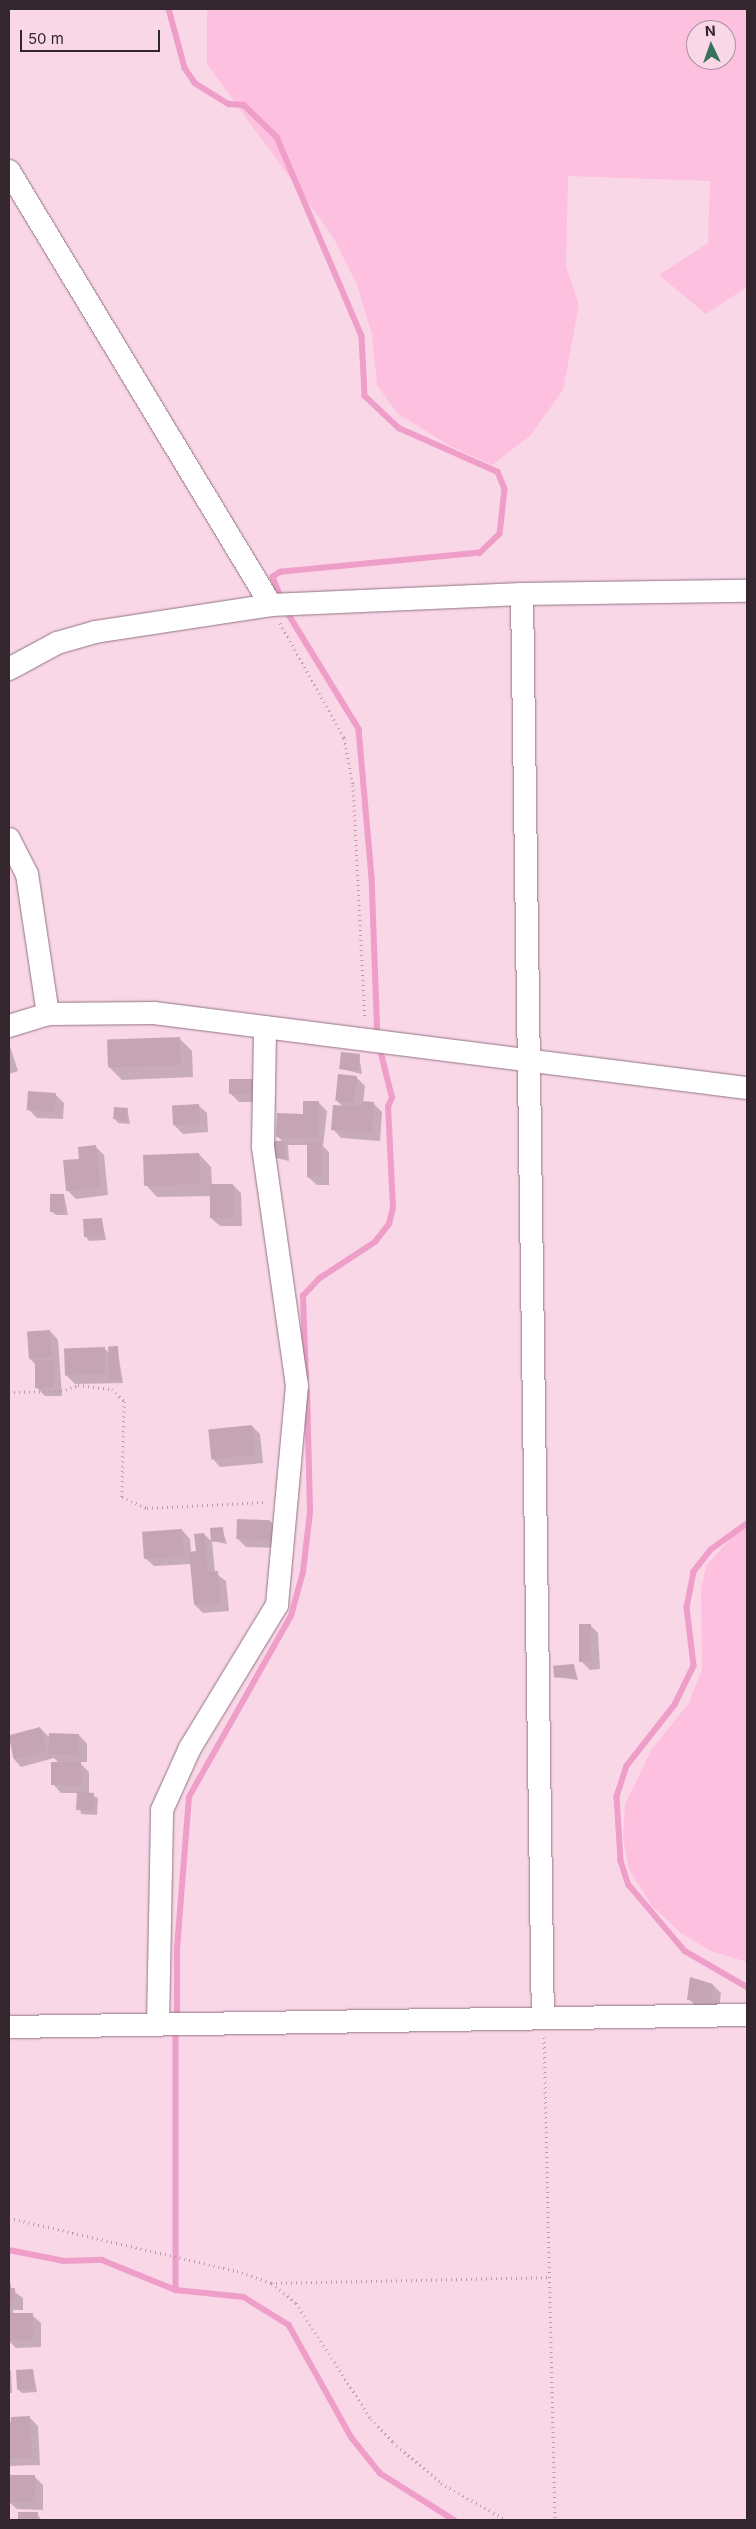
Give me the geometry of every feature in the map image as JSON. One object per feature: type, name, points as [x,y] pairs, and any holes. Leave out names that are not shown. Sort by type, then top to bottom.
[{"type":"street","points":[[9,171],[271,605]]},
{"type":"street","points":[[9,670],[57,643],[95,632],[271,605],[522,594],[747,591]]},
{"type":"street","points":[[522,594],[527,1060],[543,2018]]},
{"type":"street","points":[[9,839],[27,874],[48,1014]]},
{"type":"street","points":[[9,1026],[48,1014],[154,1013],[366,1042],[747,1088]]},
{"type":"street","points":[[158,2024],[162,1810],[190,1748],[277,1604],[288,1501],[297,1386],[263,1146],[265,1027]]},
{"type":"street","points":[[9,2027],[747,2015]]},
{"type":"path","points":[[271,605],[344,738],[353,785],[366,1042]]},
{"type":"path","points":[[9,1392],[61,1390],[78,1385],[112,1389],[124,1401],[122,1497],[146,1508],[288,1501]]},
{"type":"path","points":[[543,2018],[555,2520]]},
{"type":"path","points":[[9,2218],[237,2271],[271,2283],[296,2303],[371,2419],[393,2442],[441,2483],[506,2520]]},
{"type":"path","points":[[271,2283],[548,2278]]},
{"type":"shaded area","points":[[207,9],[747,9],[747,287],[706,314],[659,275],[708,243],[710,181],[568,176],[566,267],[579,305],[563,390],[530,436],[492,465],[450,446],[397,413],[377,385],[372,335],[357,285],[333,237],[207,64]]},
{"type":"shaded area","points":[[747,1520],[747,1962],[711,1951],[681,1933],[652,1906],[629,1869],[623,1838],[625,1804],[652,1749],[689,1703],[702,1669],[701,1590],[706,1566]]},
{"type":"building","points":[[180,1037],[181,1065],[108,1068],[107,1040]]},
{"type":"building","points":[[341,1052],[360,1054],[358,1071],[339,1069]]},
{"type":"building","points":[[338,1074],[357,1076],[354,1103],[335,1101]]},
{"type":"building","points":[[229,1079],[257,1079],[257,1094],[229,1094]]},
{"type":"building","points":[[28,1091],[56,1093],[55,1112],[27,1110]]},
{"type":"building","points":[[303,1101],[319,1101],[318,1138],[276,1137],[277,1113],[303,1114]]},
{"type":"building","points":[[362,1101],[374,1102],[372,1133],[331,1130],[333,1105],[362,1107]]},
{"type":"building","points":[[199,1104],[200,1124],[173,1125],[172,1105]]},
{"type":"building","points":[[114,1107],[128,1108],[126,1121],[113,1119]]},
{"type":"building","points":[[274,1141],[285,1141],[285,1158],[274,1158]]},
{"type":"building","points":[[307,1142],[321,1142],[321,1177],[307,1177]]},
{"type":"building","points":[[96,1145],[101,1187],[66,1191],[63,1160],[79,1159],[78,1147]]},
{"type":"building","points":[[199,1153],[200,1184],[144,1186],[143,1155]]},
{"type":"building","points":[[210,1184],[233,1184],[233,1218],[210,1218]]},
{"type":"building","points":[[50,1194],[64,1194],[64,1212],[50,1212]]},
{"type":"building","points":[[102,1218],[103,1236],[84,1237],[83,1219]]},
{"type":"building","points":[[50,1330],[52,1357],[29,1359],[27,1332]]},
{"type":"building","points":[[118,1346],[120,1380],[110,1380],[108,1347]]},
{"type":"building","points":[[105,1347],[106,1374],[65,1375],[64,1348]]},
{"type":"building","points":[[35,1360],[54,1360],[54,1388],[35,1388]]},
{"type":"building","points":[[252,1425],[255,1455],[211,1459],[208,1430]]},
{"type":"building","points":[[237,1519],[270,1520],[269,1540],[236,1539]]},
{"type":"building","points":[[223,1527],[224,1541],[211,1542],[210,1528]]},
{"type":"building","points":[[182,1529],[184,1556],[144,1559],[142,1532]]},
{"type":"building","points":[[204,1533],[208,1572],[218,1571],[221,1603],[194,1605],[189,1552],[196,1551],[194,1534]]},
{"type":"building","points":[[579,1624],[591,1624],[591,1662],[579,1662]]},
{"type":"building","points":[[574,1664],[575,1676],[554,1678],[553,1666]]},
{"type":"building","points":[[40,1727],[46,1750],[15,1758],[9,1735]]},
{"type":"building","points":[[49,1733],[79,1734],[78,1755],[48,1754]]},
{"type":"building","points":[[51,1762],[81,1762],[81,1785],[51,1785]]},
{"type":"building","points":[[77,1792],[94,1793],[93,1811],[76,1810]]},
{"type":"building","points":[[690,1977],[713,1984],[711,2002],[687,2000]]},
{"type":"building","points":[[9,2288],[15,2288],[15,2302],[9,2302]]},
{"type":"building","points":[[9,2313],[33,2313],[33,2340],[9,2340]]},
{"type":"building","points":[[33,2369],[34,2389],[17,2390],[16,2370]]},
{"type":"building","points":[[30,2416],[32,2457],[9,2458],[11,2417]]},
{"type":"building","points":[[9,2475],[35,2475],[35,2502],[9,2502]]},
{"type":"building","points":[[18,2512],[38,2512],[38,2520],[18,2520]]},
{"type":"waterway","points":[[169,9],[185,68],[195,83],[229,104],[244,105],[277,137],[362,336],[365,396],[399,428],[498,472],[505,489],[500,534],[480,553],[281,572],[273,577],[282,599]]},
{"type":"waterway","points":[[286,610],[359,729],[372,877],[378,1037]]},
{"type":"waterway","points":[[306,1378],[303,1296],[320,1278],[375,1242],[389,1224],[393,1208],[388,1107],[392,1098],[379,1046]]},
{"type":"waterway","points":[[177,2020],[177,1949],[189,1797],[291,1616],[303,1572],[310,1512],[307,1392]]},
{"type":"waterway","points":[[747,1524],[711,1550],[694,1572],[687,1607],[694,1666],[675,1705],[627,1766],[617,1797],[621,1861],[629,1885],[685,1951],[747,1987]]},
{"type":"waterway","points":[[176,2029],[176,2290]]},
{"type":"waterway","points":[[9,2250],[64,2261],[102,2260],[176,2290],[244,2297],[289,2325],[352,2438],[380,2473],[454,2520]]}]
